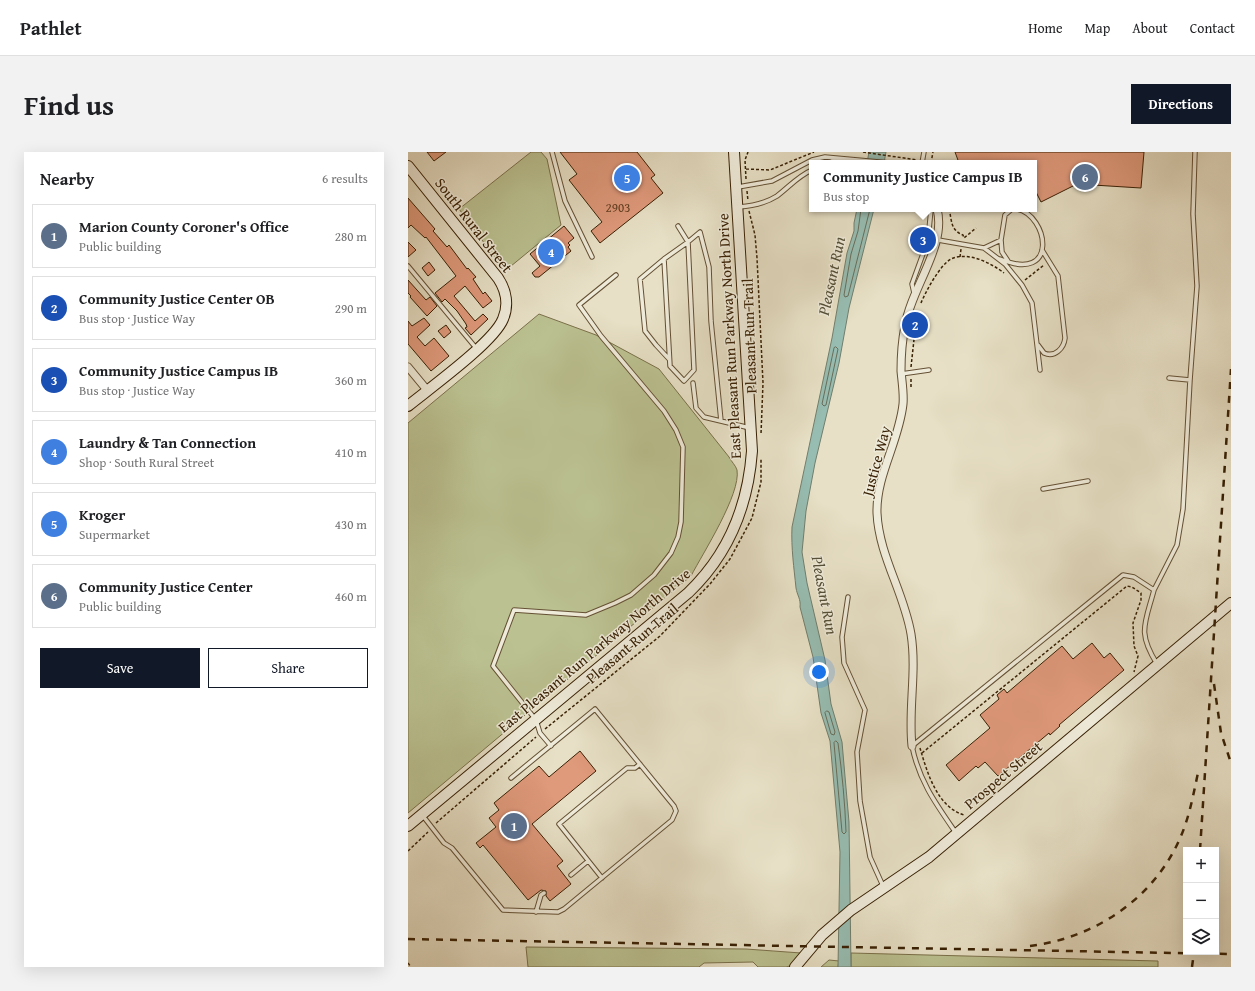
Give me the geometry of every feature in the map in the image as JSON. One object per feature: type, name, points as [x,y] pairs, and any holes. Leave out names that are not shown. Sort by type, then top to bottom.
[{"type":"main road","name":"East Pleasant Run Parkway North Drive","points":[[408,826],[688,593],[713,566],[733,530],[744,503],[750,474],[751,429],[742,186],[734,152]]},
{"type":"main road","name":"South Rural Street","points":[[408,166],[498,278],[505,292],[506,306],[503,319],[498,328],[477,349]]},
{"type":"main road","points":[[408,406],[477,349]]},
{"type":"main road","name":"Prospect Street","points":[[795,967],[829,928],[883,887],[929,857],[1231,604]]},
{"type":"street","name":"Justice Way","points":[[912,746],[910,730],[913,671],[911,639],[901,596],[883,550],[877,512],[878,493],[900,422],[903,403],[901,350],[905,324],[914,297],[938,240],[939,218],[938,212]]},
{"type":"street","points":[[408,367],[427,390]]},
{"type":"lane","points":[[552,152],[565,201],[592,257]]},
{"type":"lane","points":[[1158,665],[1146,646],[1144,628],[1154,590],[1177,544],[1183,510],[1197,286],[1193,214],[1195,152]]},
{"type":"lane","points":[[812,160],[825,157],[862,160]]},
{"type":"lane","points":[[833,160],[837,158]]},
{"type":"lane","points":[[742,186],[772,181],[809,162]]},
{"type":"lane","points":[[743,207],[764,202],[776,196],[795,180],[809,172]]},
{"type":"lane","points":[[914,297],[912,284],[928,240],[931,212]]},
{"type":"lane","points":[[1009,212],[1004,215],[1001,240],[1002,252],[1009,262]]},
{"type":"lane","points":[[997,257],[1020,265],[1030,264],[1042,250],[1043,240],[1039,229],[1024,212]]},
{"type":"lane","points":[[664,259],[670,366],[684,381],[694,370],[688,242],[678,226]]},
{"type":"lane","points":[[670,359],[645,331],[640,279],[700,232],[708,267],[710,321],[721,421]]},
{"type":"lane","points":[[938,240],[984,248],[997,257],[1014,274],[1028,293],[1032,303],[1040,370]]},
{"type":"lane","points":[[984,248],[1001,240]]},
{"type":"lane","points":[[1036,340],[1041,351],[1048,355],[1059,351],[1063,346],[1065,338],[1058,276],[1042,250]]},
{"type":"lane","points":[[408,266],[477,349]]},
{"type":"lane","points":[[551,746],[540,733],[536,720],[493,666],[514,610],[586,615],[625,598],[654,575],[671,553],[678,537],[681,522],[682,447],[676,430],[664,411],[601,336],[579,305],[616,275]]},
{"type":"lane","points":[[902,374],[929,370]]},
{"type":"lane","points":[[1169,378],[1190,380]]},
{"type":"lane","points":[[693,383],[696,408],[704,417],[751,429]]},
{"type":"lane","points":[[1043,489],[1088,481]]},
{"type":"lane","points":[[956,834],[928,793],[912,746],[1123,575],[1134,577],[1154,590]]},
{"type":"lane","points":[[848,597],[842,637],[844,663],[865,710],[857,752],[860,801],[870,857],[883,887]]},
{"type":"lane","points":[[422,815],[444,843],[452,848],[503,910],[558,912],[564,909],[672,820],[676,811],[674,806],[595,709],[511,778]]},
{"type":"lane","points":[[602,878],[558,824],[627,768],[635,768],[640,764]]},
{"type":"lane","points":[[571,875],[588,861]]},
{"type":"lane","points":[[536,912],[541,895],[544,893]]},
{"type":"path","name":"Pleasant Run Trail","points":[[748,152],[745,160],[746,169],[742,186],[743,207],[755,235],[757,258],[763,383],[761,437]]},
{"type":"path","points":[[746,169],[770,170],[814,152]]},
{"type":"path","points":[[863,152],[916,160]]},
{"type":"path","points":[[950,212],[952,227],[963,235],[964,238],[976,228]]},
{"type":"path","points":[[960,257],[961,251]]},
{"type":"path","points":[[911,367],[918,309],[941,269],[951,259],[960,257],[973,258],[984,262],[1008,276]]},
{"type":"path","points":[[1023,281],[1045,264]]},
{"type":"path","points":[[911,388],[912,381]]},
{"type":"path","name":"Pleasant Run Trail","points":[[408,851],[449,810],[540,733],[660,636],[710,584],[730,559],[752,518],[761,482],[761,457]]},
{"type":"path","points":[[922,753],[1126,586],[1132,587],[1141,593],[1133,623],[1134,646],[1138,656],[1134,672]]},
{"type":"path","points":[[920,749],[930,779],[939,794],[950,808],[964,815]]},
{"type":"path","points":[[408,963],[411,967]]},
{"type":"green space","points":[[531,152],[541,152],[547,159],[561,225],[505,271],[459,209]]},
{"type":"green space","points":[[539,314],[596,335],[659,369],[736,467],[737,481],[720,523],[691,576],[408,813],[408,423]]},
{"type":"green space","points":[[526,947],[746,949],[801,953],[790,966],[786,967],[758,967],[753,962],[704,963],[699,967],[528,967]]},
{"type":"green space","points":[[851,953],[1158,961],[1158,967],[851,967]]},
{"type":"green space","points":[[829,960],[839,961],[838,967],[821,967]]},
{"type":"water","points":[[869,152],[886,152],[885,160],[868,160]]},
{"type":"water","name":"Pleasant Run","points":[[856,212],[873,212],[849,308],[839,363],[815,463],[806,511],[802,552],[807,583],[825,660],[831,704],[842,742],[849,822],[851,967],[838,967],[840,852],[830,741],[821,713],[813,657],[796,588],[792,527],[832,338],[847,253],[854,231]]},
{"type":"building","points":[[427,152],[446,152],[434,161]]},
{"type":"building","points":[[560,152],[637,152],[655,175],[651,178],[663,193],[600,243],[591,231],[602,222],[569,180],[577,174]]},
{"type":"building","points":[[955,152],[1144,152],[1141,188],[1077,184],[1041,202],[1037,194],[1037,160],[958,160]]},
{"type":"building","points":[[408,198],[435,229],[433,231],[447,247],[449,245],[467,269],[468,268],[476,277],[473,279],[483,294],[485,292],[492,301],[483,308],[465,286],[454,296],[475,321],[483,314],[488,319],[471,335],[465,328],[467,327],[466,324],[457,311],[445,299],[442,302],[435,293],[456,276],[426,237],[425,238],[411,225],[408,228]]},
{"type":"building","points":[[564,226],[574,238],[568,243],[570,245],[568,247],[571,251],[539,277],[535,277],[532,273],[540,266],[530,254]]},
{"type":"building","points":[[408,242],[416,250],[408,257]]},
{"type":"building","points":[[429,262],[435,270],[428,276],[422,268]]},
{"type":"building","points":[[408,280],[426,300],[430,297],[437,306],[427,316],[410,297],[411,296],[408,293]]},
{"type":"building","points":[[424,318],[430,325],[417,337],[425,346],[434,338],[449,356],[431,371],[408,344],[408,321],[412,326]]},
{"type":"building","points":[[446,325],[451,332],[444,338],[438,331]]},
{"type":"building","points":[[1092,643],[1104,658],[1110,653],[1124,670],[1059,725],[1060,726],[1050,735],[1049,733],[998,776],[985,762],[978,768],[976,766],[959,781],[946,765],[990,728],[980,715],[999,699],[997,695],[1004,689],[1007,693],[1062,646],[1073,659]]},
{"type":"building","points":[[580,751],[596,771],[532,824],[563,861],[557,866],[571,884],[550,901],[546,896],[546,891],[541,890],[528,900],[483,845],[480,848],[476,843],[496,827],[489,818],[499,810],[494,803],[539,766],[549,777]]},
{"type":"railway","points":[[1200,847],[1231,369]]},
{"type":"railway","points":[[1214,684],[1221,733],[1231,763]]},
{"type":"railway","points":[[1030,946],[1054,942],[1099,924],[1120,911],[1139,896],[1156,878],[1170,858],[1181,836],[1189,811],[1199,768]]},
{"type":"railway","points":[[408,939],[1231,954]]},
{"type":"railway","points":[[1192,967],[1194,955]]},
{"type":"place","name":"Community Justice Center","points":[[1085,177]]},
{"type":"place","name":"Kroger","points":[[627,178]]},
{"type":"place","name":"Community Justice Campus IB","points":[[923,240]]},
{"type":"place","name":"Laundry & Tan Connection","points":[[551,252]]},
{"type":"place","name":"Community Justice Center OB","points":[[915,325]]},
{"type":"place","name":"Marion County Coroner's Office","points":[[514,826]]}]
